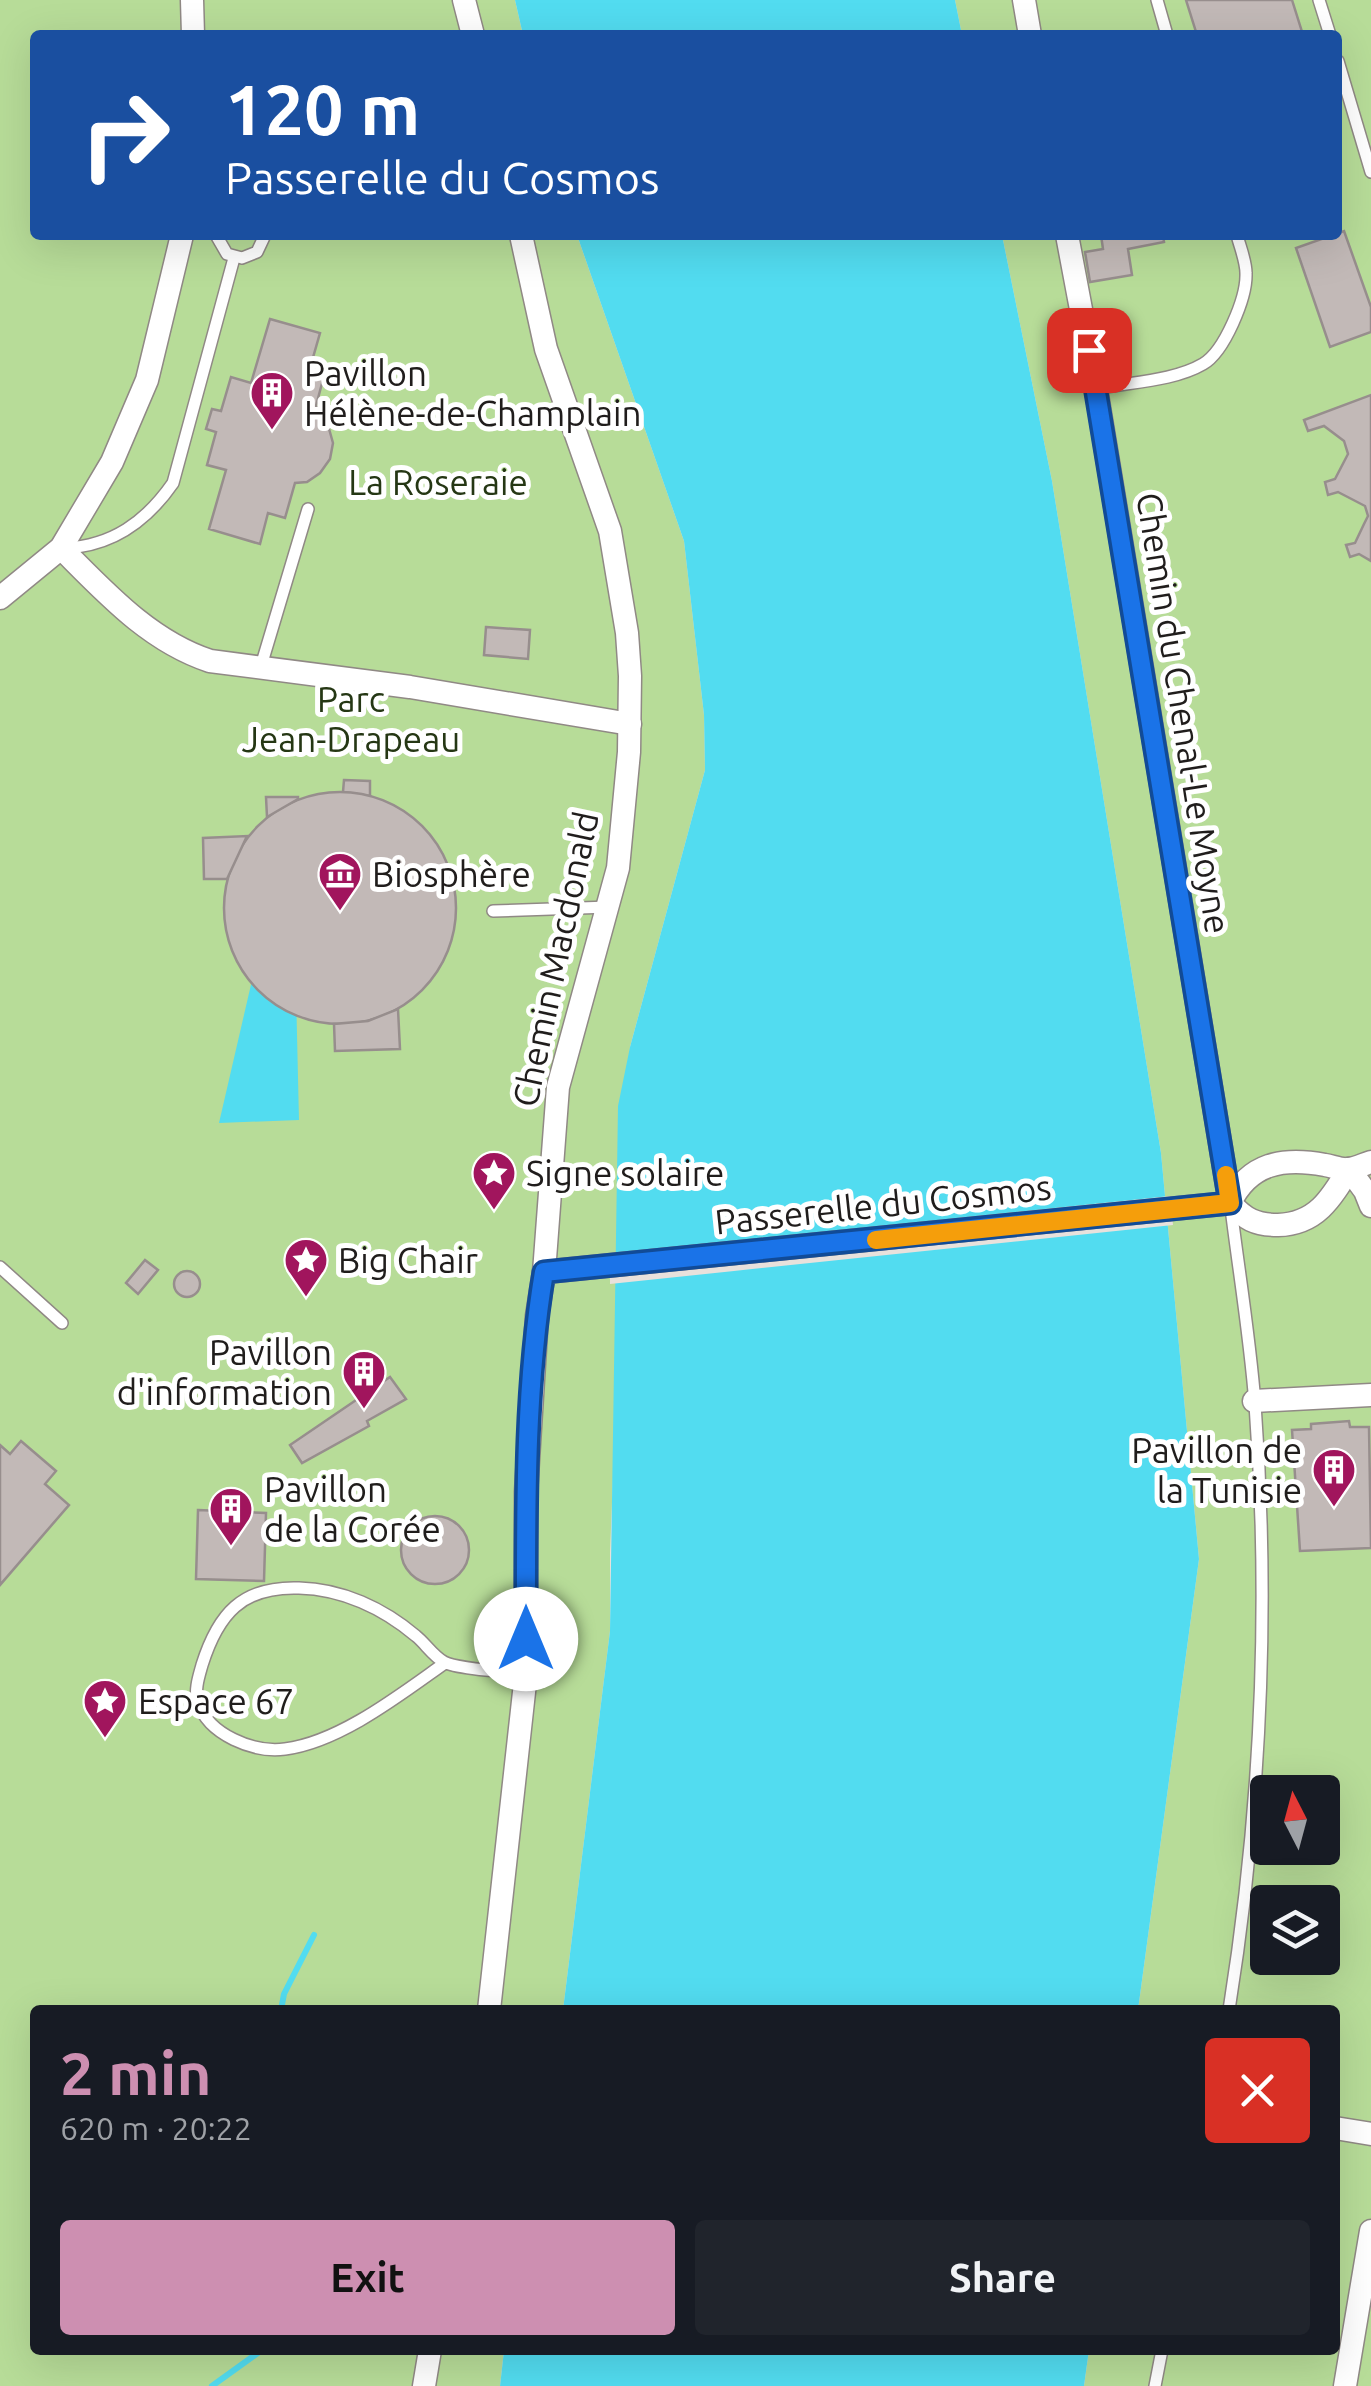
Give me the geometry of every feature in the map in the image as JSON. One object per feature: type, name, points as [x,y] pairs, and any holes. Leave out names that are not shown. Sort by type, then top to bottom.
[{"type":"street","points":[[192,0],[192,30]]},
{"type":"street","points":[[464,0],[472,30]]},
{"type":"street","points":[[1024,0],[1029,30]]},
{"type":"street","points":[[0,598],[60,548],[112,462],[132,418],[165,316],[181,240]]},
{"type":"street","name":"Chemin Macdonald","points":[[490,2005],[526,1674],[526,1492],[536,1316],[544,1272],[558,1087],[609,907],[623,836],[630,724],[628,634],[617,558],[546,348],[522,240]]},
{"type":"street","name":"Chemin du Chenal-Le Moyne","points":[[1069,240],[1230,1203]]},
{"type":"street","points":[[60,548],[143,625],[175,647],[210,661],[630,724]]},
{"type":"street","points":[[1306,1163],[1360,1166],[1308,1220],[1264,1225],[1246,1220],[1230,1203],[1240,1182],[1262,1167],[1306,1163]]},
{"type":"street","points":[[1360,1166],[1371,1206]]},
{"type":"street","name":"Passerelle du Cosmos","points":[[544,1272],[1230,1203]]},
{"type":"street","points":[[1254,1401],[1371,1394]]},
{"type":"street","points":[[1340,2129],[1371,2134]]},
{"type":"street","points":[[1345,2386],[1371,2230]]},
{"type":"street","points":[[424,2386],[429,2355]]},
{"type":"lane","points":[[1157,0],[1166,30]]},
{"type":"lane","points":[[1319,0],[1328,30]]},
{"type":"lane","points":[[1342,74],[1371,172]]},
{"type":"lane","points":[[218,240],[221,249],[234,258],[257,252],[263,240]]},
{"type":"lane","points":[[1096,389],[1180,373],[1208,362],[1235,318],[1244,291],[1247,272],[1239,240]]},
{"type":"lane","points":[[60,548],[94,547],[115,536],[142,519],[172,483],[234,258]]},
{"type":"lane","points":[[261,666],[308,509]]},
{"type":"lane","points":[[493,911],[609,907]]},
{"type":"lane","points":[[1230,1203],[1254,1401],[1260,1510],[1261,1661],[1249,1857],[1230,2005]]},
{"type":"lane","points":[[0,1267],[62,1323]]},
{"type":"lane","points":[[444,1663],[380,1708],[319,1739],[286,1749],[252,1747],[227,1735],[207,1717],[198,1704],[196,1691],[212,1632],[229,1610],[246,1599],[284,1588],[324,1591],[356,1599],[403,1626],[444,1663],[526,1674]]},
{"type":"lane","points":[[1155,2386],[1161,2355]]},
{"type":"green space","name":"Parc Jean-Drapeau","points":[[0,0],[515,0],[522,30],[30,30],[30,240],[579,240],[684,541],[704,715],[705,770],[630,1047],[610,1631],[564,2005],[30,2005],[30,2355],[503,2355],[500,2386],[0,2386]]},
{"type":"green space","points":[[955,0],[1371,0],[1371,2386],[1084,2386],[1088,2355],[1340,2355],[1340,2005],[1139,2005],[1199,1559],[1161,1153],[1052,481],[1003,240],[1342,240],[1342,30],[961,30]]},
{"type":"water","points":[[515,0],[955,0],[961,30],[522,30]]},
{"type":"water","points":[[579,240],[1003,240],[1052,481],[1161,1153],[1199,1559],[1139,2005],[564,2005],[610,1631],[618,1106],[630,1047],[705,770],[704,715],[684,541]]},
{"type":"water","points":[[295,949],[299,1120],[219,1123],[259,950]]},
{"type":"water","points":[[503,2355],[1088,2355],[1084,2386],[500,2386]]},
{"type":"pier","points":[[1170,1196],[1173,1225],[610,1284],[610,1254]]},
{"type":"building","points":[[1186,0],[1292,0],[1301,30],[1195,30]]},
{"type":"building","points":[[1342,232],[1371,307],[1371,332],[1330,347],[1296,248],[1319,240],[1342,240]]},
{"type":"building","points":[[1102,240],[1164,242],[1128,249],[1132,275],[1090,282],[1085,252],[1103,249]]},
{"type":"building","name":"Pavillon Hélène-de-Champlain","points":[[270,319],[320,333],[310,368],[325,372],[316,406],[326,418],[333,443],[330,459],[320,473],[307,482],[295,483],[285,518],[268,513],[260,544],[209,529],[226,470],[207,465],[216,432],[206,429],[212,409],[221,411],[231,377],[251,383]]},
{"type":"building","points":[[1371,395],[1371,561],[1359,554],[1350,557],[1346,545],[1355,543],[1368,516],[1365,506],[1338,492],[1328,495],[1325,482],[1335,479],[1348,454],[1344,441],[1324,426],[1308,431],[1304,420]]},
{"type":"building","points":[[486,627],[530,630],[528,659],[484,655]]},
{"type":"building","points":[[344,780],[370,781],[370,796],[343,792]]},
{"type":"building","name":"Biosphère","points":[[340,792],[385,801],[422,826],[447,863],[456,908],[447,953],[422,990],[385,1015],[340,1024],[295,1015],[258,990],[233,953],[224,908],[233,863],[258,826],[295,801]]},
{"type":"building","points":[[266,797],[298,797],[298,799],[267,817]]},
{"type":"building","points":[[247,836],[227,879],[204,879],[203,838]]},
{"type":"building","points":[[398,1009],[400,1049],[335,1051],[334,1024],[368,1021]]},
{"type":"building","points":[[145,1260],[158,1270],[138,1294],[126,1283]]},
{"type":"building","points":[[187,1271],[196,1275],[200,1284],[196,1293],[187,1297],[178,1293],[174,1284],[178,1275]]},
{"type":"building","name":"Pavillon d'information","points":[[390,1377],[406,1399],[367,1421],[369,1426],[302,1463],[290,1445]]},
{"type":"building","name":"Pavillon de la Tunisie","points":[[1349,1421],[1350,1427],[1369,1427],[1371,1548],[1300,1551],[1292,1430]]},
{"type":"building","points":[[21,1441],[56,1471],[45,1484],[69,1505],[0,1585],[0,1445],[10,1454]]},
{"type":"building","name":"Pavillon de la Corée","points":[[198,1510],[266,1513],[264,1581],[196,1579]]},
{"type":"building","points":[[435,1516],[459,1526],[469,1550],[459,1574],[435,1584],[411,1574],[401,1550],[411,1526]]},
{"type":"waterway","points":[[282,2005],[314,1935]]},
{"type":"waterway","points":[[212,2386],[255,2355]]},
{"type":"slow traffic","points":[[876,1240],[1230,1203],[1226,1175]]},
{"type":"place","name":"Pavillon Hélène-de-Champlain","points":[[272,431]]},
{"type":"place","name":"Biosphère","points":[[340,912]]},
{"type":"place","name":"Signe solaire","points":[[494,1211]]},
{"type":"place","name":"Big Chair","points":[[306,1298]]},
{"type":"place","name":"Pavillon d'information","points":[[364,1410]]},
{"type":"place","name":"Pavillon de la Tunisie","points":[[1334,1508]]},
{"type":"place","name":"Pavillon de la Corée","points":[[231,1547]]},
{"type":"place","name":"Espace 67","points":[[105,1739]]},
{"type":"route","points":[[526,1639],[526,1492],[536,1316],[544,1272],[1230,1203],[1089,350]]},
{"type":"park label","name":"La Roseraie","points":[[438,482]]}]
